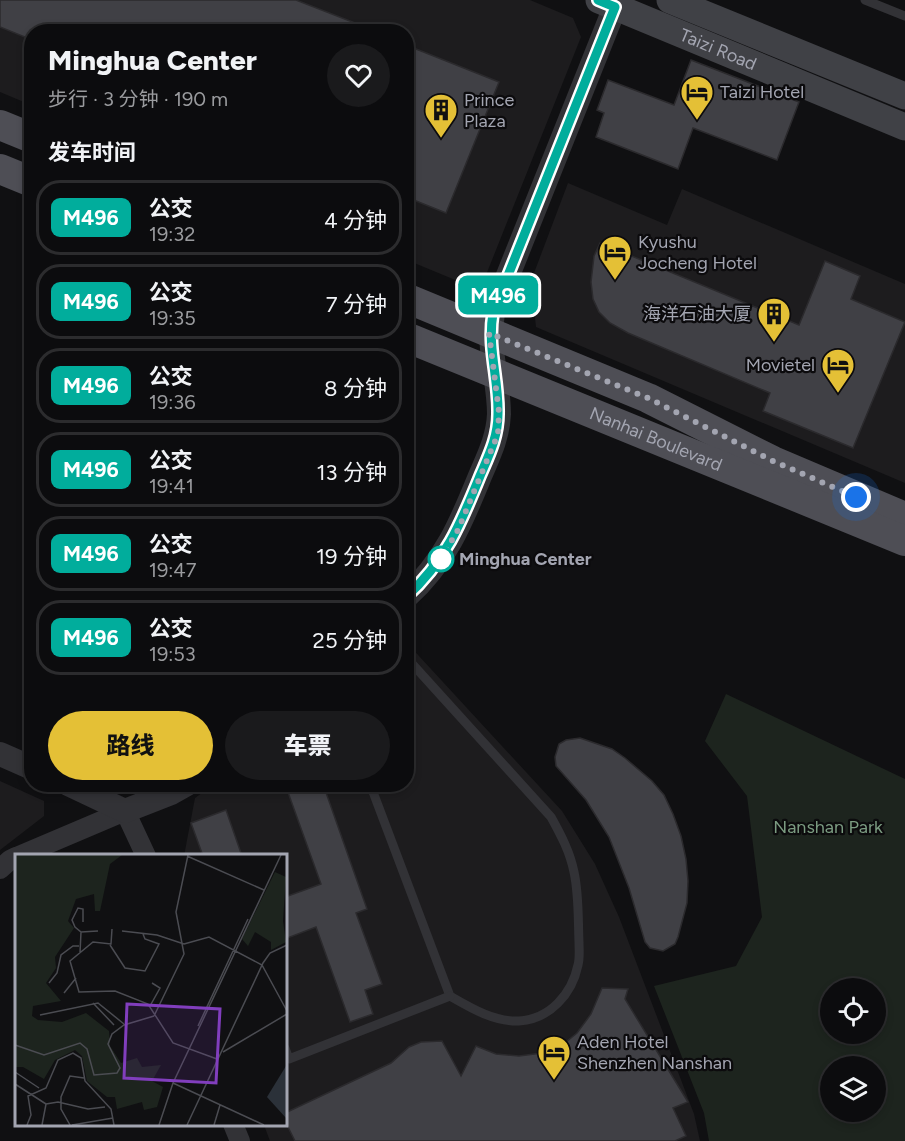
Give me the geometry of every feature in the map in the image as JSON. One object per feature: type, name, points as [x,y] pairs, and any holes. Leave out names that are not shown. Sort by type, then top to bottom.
[{"type":"main road","name":"Taizi Road","points":[[670,0],[905,96]]},
{"type":"main road","name":"Taizi Road","points":[[607,3],[905,127]]},
{"type":"main road","points":[[0,126],[24,135]]},
{"type":"main road","points":[[0,168],[24,178]]},
{"type":"main road","name":"Nanhai Boulevard","points":[[414,301],[648,398],[773,461],[905,517]]},
{"type":"main road","name":"Nanhai Boulevard","points":[[414,340],[905,541]]},
{"type":"street","points":[[414,590],[442,558],[458,530],[498,434],[499,412],[489,333],[499,294],[607,3]]},
{"type":"street","points":[[0,754],[24,764]]},
{"type":"street","points":[[85,792],[125,811],[145,854]]},
{"type":"street","points":[[21,854],[173,792]]},
{"type":"street","points":[[233,1126],[240,1141]]},
{"type":"lane","points":[[866,0],[905,16]]},
{"type":"lane","points":[[373,792],[450,996],[487,1016],[518,1021],[537,1017],[554,1008],[566,996],[579,964],[574,873],[564,839],[551,818],[414,666]]},
{"type":"lane","points":[[286,1050],[290,1059],[450,996]]},
{"type":"shaded area","points":[[0,0],[530,0],[573,18],[581,37],[484,280],[465,284],[414,263],[414,24],[24,24],[24,102],[0,92]]},
{"type":"shaded area","points":[[568,183],[667,225],[682,189],[905,284],[905,483],[536,327],[531,281]]},
{"type":"shaded area","points":[[414,651],[562,811],[595,864],[619,917],[694,1114],[700,1141],[270,1141],[264,1126],[286,1126],[286,854],[184,854],[195,798],[203,792],[414,792]]},
{"type":"shaded area","points":[[0,781],[44,801],[44,816],[0,850]]},
{"type":"green space","name":"Nanshan Park","points":[[726,694],[905,779],[905,1141],[709,1141],[704,1113],[654,986],[736,966],[762,917],[747,796],[705,741]]},
{"type":"building","points":[[0,0],[296,0],[358,24],[24,24],[24,37],[0,27]]},
{"type":"building","name":"Prince Plaza","points":[[414,48],[499,82],[446,213],[414,200]]},
{"type":"building","name":"Taizi Hotel","points":[[691,60],[799,102],[777,160],[693,128],[678,169],[596,137],[604,113],[597,110],[608,80],[674,105]]},
{"type":"building","name":"海洋石油大厦","points":[[600,243],[799,325],[825,261],[860,276],[851,299],[905,322],[853,448],[763,411],[770,393],[628,333],[610,323],[599,312],[593,299],[591,282],[594,256]]},
{"type":"building","points":[[580,738],[612,749],[625,758],[652,781],[664,795],[673,814],[686,859],[687,903],[675,944],[663,951],[650,948],[645,942],[629,888],[609,837],[586,800],[556,766],[555,757],[559,744],[566,740]]},
{"type":"building","points":[[288,792],[326,792],[367,909],[356,913],[382,984],[365,990],[373,1014],[350,1022],[316,927],[286,939],[286,897],[321,884]]},
{"type":"building","points":[[226,810],[241,854],[202,854],[191,823]]},
{"type":"building","points":[[602,988],[628,989],[625,999],[688,1102],[673,1108],[686,1136],[675,1141],[295,1141],[286,1123],[286,1113],[391,1063],[409,1047],[421,1042],[442,1041],[461,1076],[476,1046],[496,1054],[519,1056],[542,1053],[561,1046],[577,1033],[591,1014]]},
{"type":"bus line","name":"M496","points":[[414,590],[442,558],[458,530],[498,434],[499,412],[489,333],[493,313],[615,7],[598,0]]},
{"type":"place","name":"Taizi Hotel","points":[[697,121]]},
{"type":"place","name":"Prince Plaza","points":[[441,139]]},
{"type":"place","name":"Kyushu Jocheng Hotel","points":[[615,281]]},
{"type":"place","name":"海洋石油大厦","points":[[774,343]]},
{"type":"place","name":"Movietel","points":[[838,394]]},
{"type":"place","name":"Minghua Center","points":[[441,559]]},
{"type":"place","name":"Aden Hotel Shenzhen Nanshan","points":[[554,1081]]},
{"type":"route","points":[[441,559],[458,530],[498,434],[499,412],[489,333],[648,398],[773,461],[856,497]]}]
